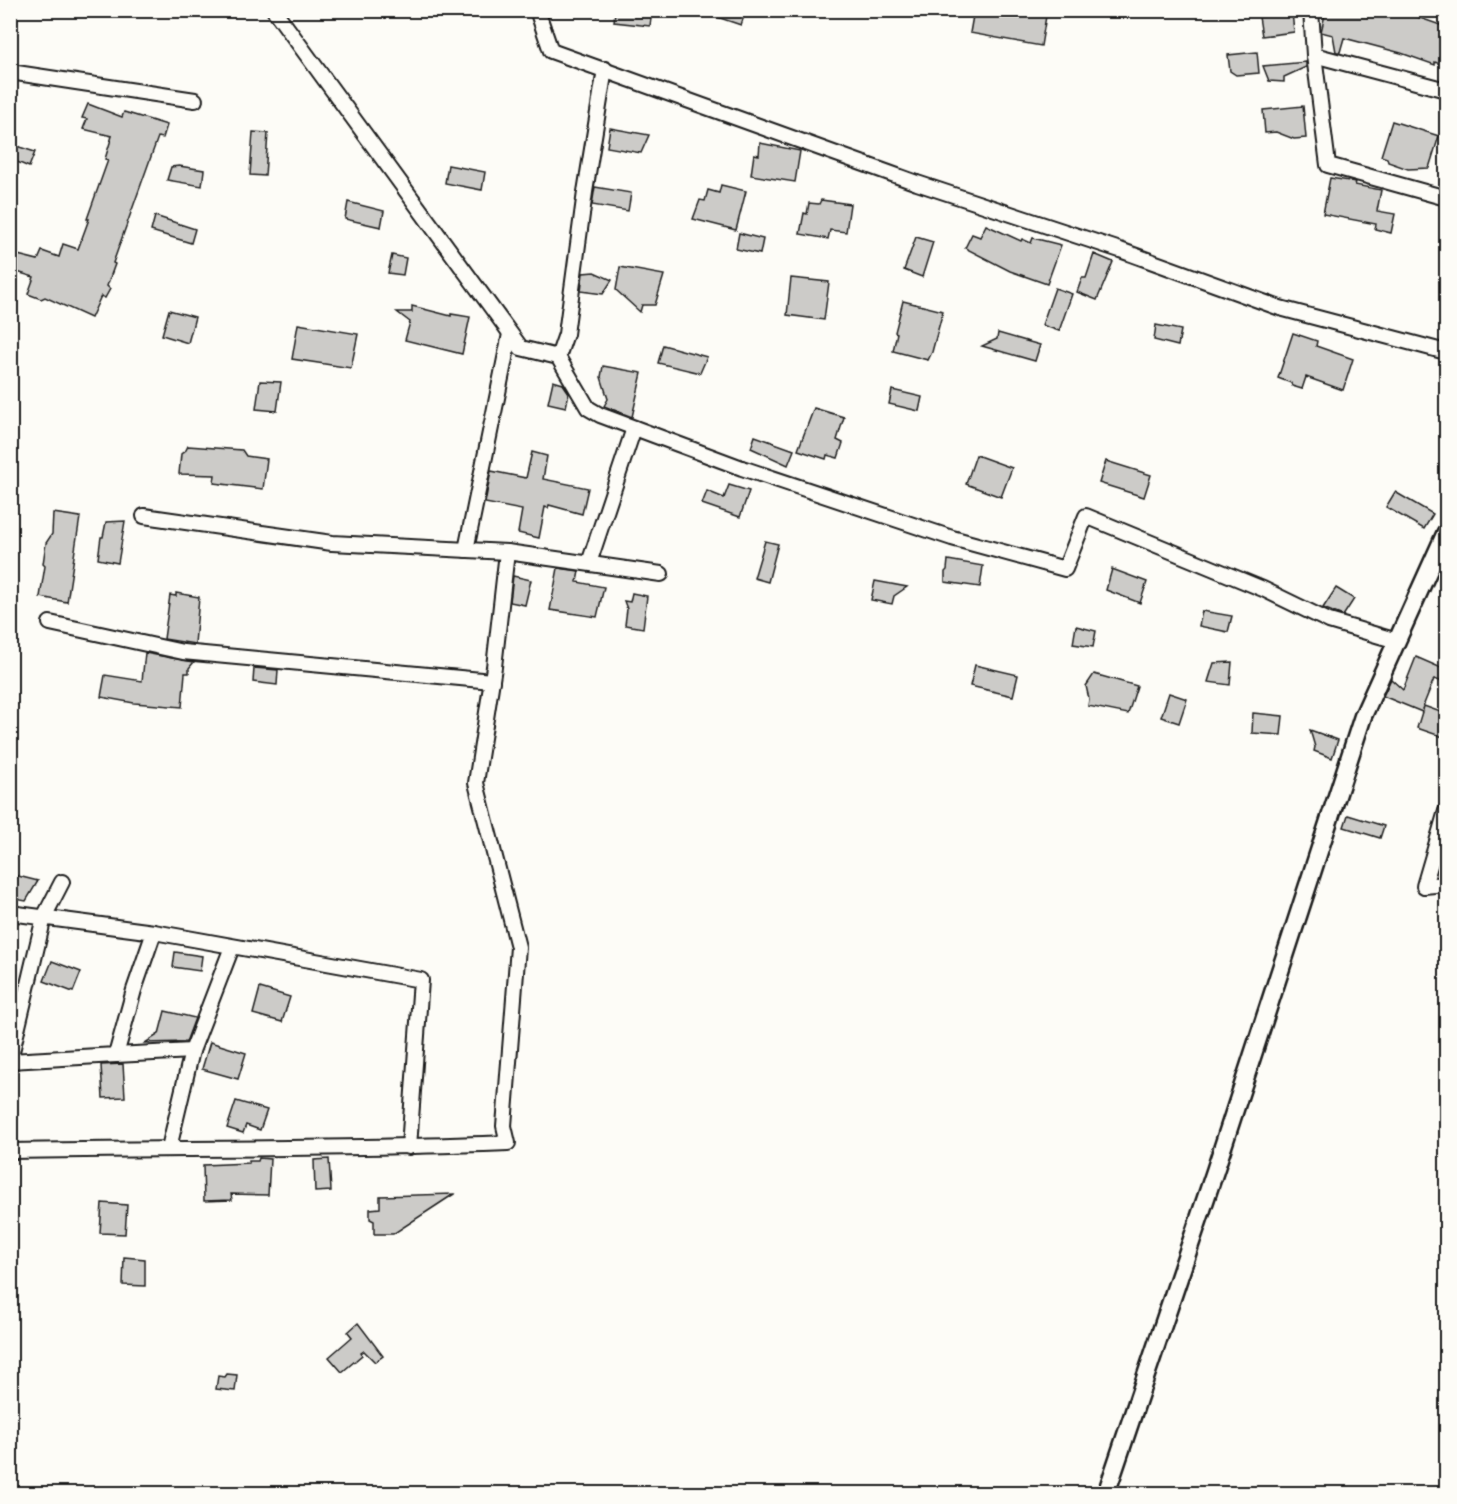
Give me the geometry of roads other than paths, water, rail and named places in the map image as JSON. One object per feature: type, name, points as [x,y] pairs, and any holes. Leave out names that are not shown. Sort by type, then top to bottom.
[{"type":"street","points":[[274,10],[521,348],[558,357],[588,408],[600,416],[742,468],[941,535],[1065,569],[1086,516],[1263,589],[1329,621],[1397,641]]},
{"type":"street","points":[[537,10],[551,51],[917,183],[1120,250],[1280,308],[1446,352]]},
{"type":"street","points":[[1311,10],[1314,55],[1328,165],[1446,198]]},
{"type":"street","points":[[1314,55],[1446,90]]},
{"type":"street","points":[[558,357],[566,334],[585,192],[605,69]]},
{"type":"street","points":[[10,72],[195,100]]},
{"type":"street","points":[[466,550],[510,334]]},
{"type":"street","points":[[589,563],[634,429]]},
{"type":"street","points":[[144,516],[332,543],[507,552],[661,574]]},
{"type":"street","points":[[1106,1494],[1215,1171],[1363,716],[1446,532]]},
{"type":"street","points":[[10,1151],[409,1147],[508,1143],[504,1126],[518,947],[476,783],[492,681],[507,552]]},
{"type":"street","points":[[50,623],[183,652],[492,681]]},
{"type":"street","points":[[1446,811],[1424,886],[1446,884]]},
{"type":"street","points":[[62,882],[44,917],[10,1060],[192,1051]]},
{"type":"street","points":[[10,913],[154,932],[421,980],[409,1147]]},
{"type":"street","points":[[116,1055],[154,932]]},
{"type":"street","points":[[169,1148],[192,1051],[232,947]]}]
